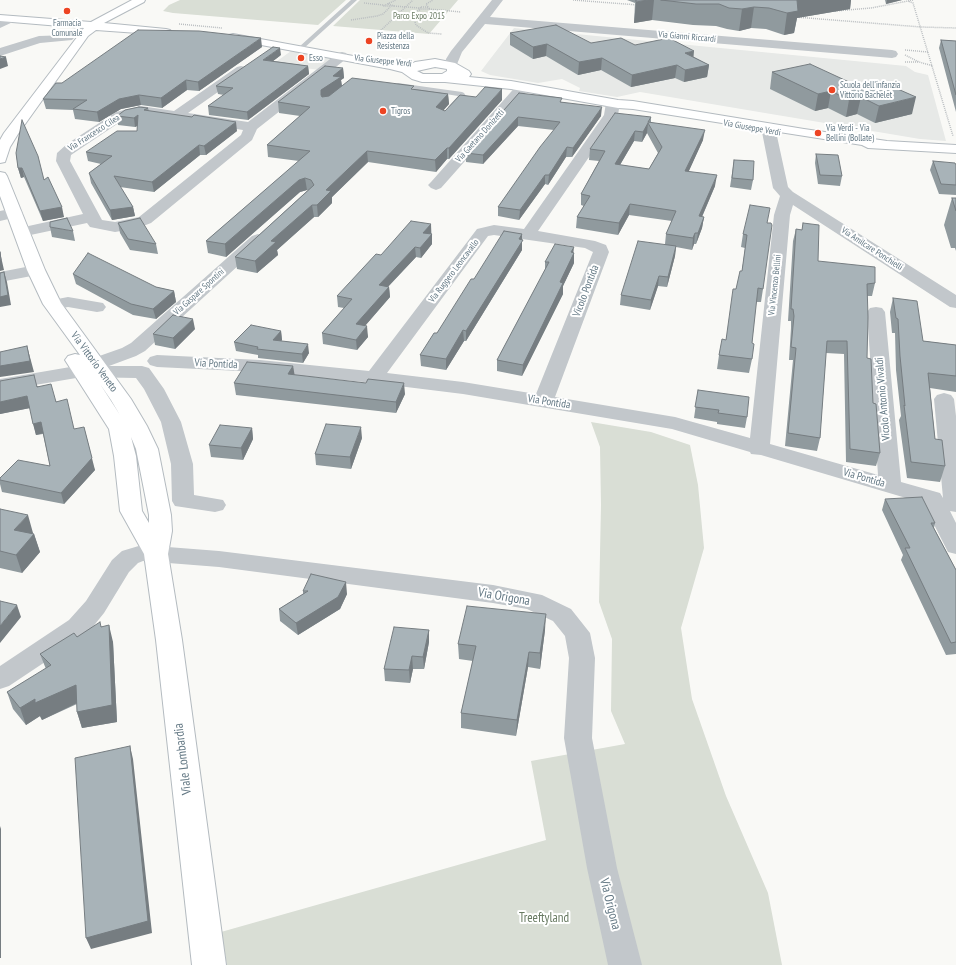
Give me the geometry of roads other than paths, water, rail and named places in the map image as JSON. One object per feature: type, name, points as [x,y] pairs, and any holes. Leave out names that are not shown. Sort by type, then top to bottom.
[{"type":"street","points":[[0,129],[77,25],[126,0]]},
{"type":"street","points":[[0,159],[3,147],[11,133],[77,43],[91,27],[140,0]]},
{"type":"street","points":[[440,78],[453,74],[452,58],[498,0]]},
{"type":"street","points":[[119,11],[116,16],[117,20],[141,31]]},
{"type":"street","points":[[0,25],[6,18],[91,27],[179,33]]},
{"type":"street","name":"Via Gianni Riccardi","points":[[482,20],[898,52]]},
{"type":"street","points":[[40,21],[48,25],[65,40]]},
{"type":"street","name":"Via Giuseppe Verdi","points":[[222,36],[278,44],[395,66],[414,77],[440,78],[517,86]]},
{"type":"street","points":[[0,52],[39,40],[65,40]]},
{"type":"street","points":[[177,115],[278,44]]},
{"type":"street","points":[[433,63],[456,52]]},
{"type":"street","points":[[21,232],[92,218],[96,224],[115,227],[138,223],[145,220],[247,137],[251,126],[346,57]]},
{"type":"street","name":"Via Giuseppe Verdi","points":[[414,77],[433,63],[452,67],[460,73],[470,76],[618,104],[631,108],[768,129],[834,141],[955,148]]},
{"type":"street","name":"Via Gaetano Donizetti","points":[[436,185],[517,86]]},
{"type":"street","points":[[528,234],[618,104]]},
{"type":"street","name":"Via Francesco Cilea","points":[[92,218],[64,161],[64,153],[126,113],[141,110],[251,126]]},
{"type":"street","points":[[768,129],[781,188],[788,195]]},
{"type":"street","name":"Via Vittorio Veneto","points":[[0,176],[5,215],[30,271],[53,305],[92,369],[119,429],[125,456],[131,511],[156,554]]},
{"type":"street","name":"Via Amilcare Ponchielli","points":[[788,195],[956,303]]},
{"type":"street","name":"Via Vincenzo Bellini","points":[[758,448],[782,215],[788,195]]},
{"type":"street","name":"Via Vittorio Veneto","points":[[5,215],[21,232],[30,271],[43,312],[92,369],[121,399],[137,426],[146,449],[160,515],[160,531],[156,554]]},
{"type":"street","name":"Via Gaspare Spontini","points":[[92,369],[138,347],[271,227]]},
{"type":"street","name":"Via Ruggero Leoncavallo","points":[[374,377],[483,232],[494,230],[528,234]]},
{"type":"street","name":"Vicolo Pontida","points":[[528,234],[590,244],[600,249],[544,402]]},
{"type":"street","points":[[0,277],[30,271]]},
{"type":"street","points":[[53,305],[68,302],[97,307]]},
{"type":"street","name":"Vicolo Antonio Vivaldi","points":[[876,312],[890,486]]},
{"type":"street","name":"Via Pontida","points":[[157,361],[260,366],[374,377],[661,419],[932,498]]},
{"type":"street","points":[[0,386],[92,369],[142,372],[154,389],[171,422],[182,464],[184,501],[215,505]]},
{"type":"street","points":[[944,399],[955,505]]},
{"type":"street","points":[[932,498],[956,546]]},
{"type":"street","points":[[0,679],[78,627],[95,606],[120,566],[130,557],[142,553],[156,554]]},
{"type":"street","name":"Viale Lombardia","points":[[156,554],[169,640],[209,965]]},
{"type":"street","name":"Via Origona","points":[[156,554],[219,559],[493,594],[533,602],[562,615],[577,633],[582,658],[578,738],[602,868],[625,965]]},
{"type":"lane","points":[[301,48],[352,1]]},
{"type":"lane","points":[[389,84],[414,77],[462,94],[459,100],[446,113]]},
{"type":"lane","points":[[395,92],[459,100]]},
{"type":"lane","points":[[932,498],[955,505]]},
{"type":"place","name":"Farmacia Comunale","points":[[67,11]]},
{"type":"place","name":"Piazza della Resistenza","points":[[369,41]]},
{"type":"place","name":"Esso","points":[[301,58]]},
{"type":"place","name":"Scuola dell'infanzia Vittorio Bachelet","points":[[832,90]]},
{"type":"place","name":"Tigros","points":[[383,111]]},
{"type":"place","name":"Via Verdi - Via Bellini (Bollate)","points":[[818,133]]},
{"type":"park label","name":"Parco Expo 2015","points":[[419,16]]},
{"type":"park label","name":"Treeftyland","points":[[544,918]]}]
